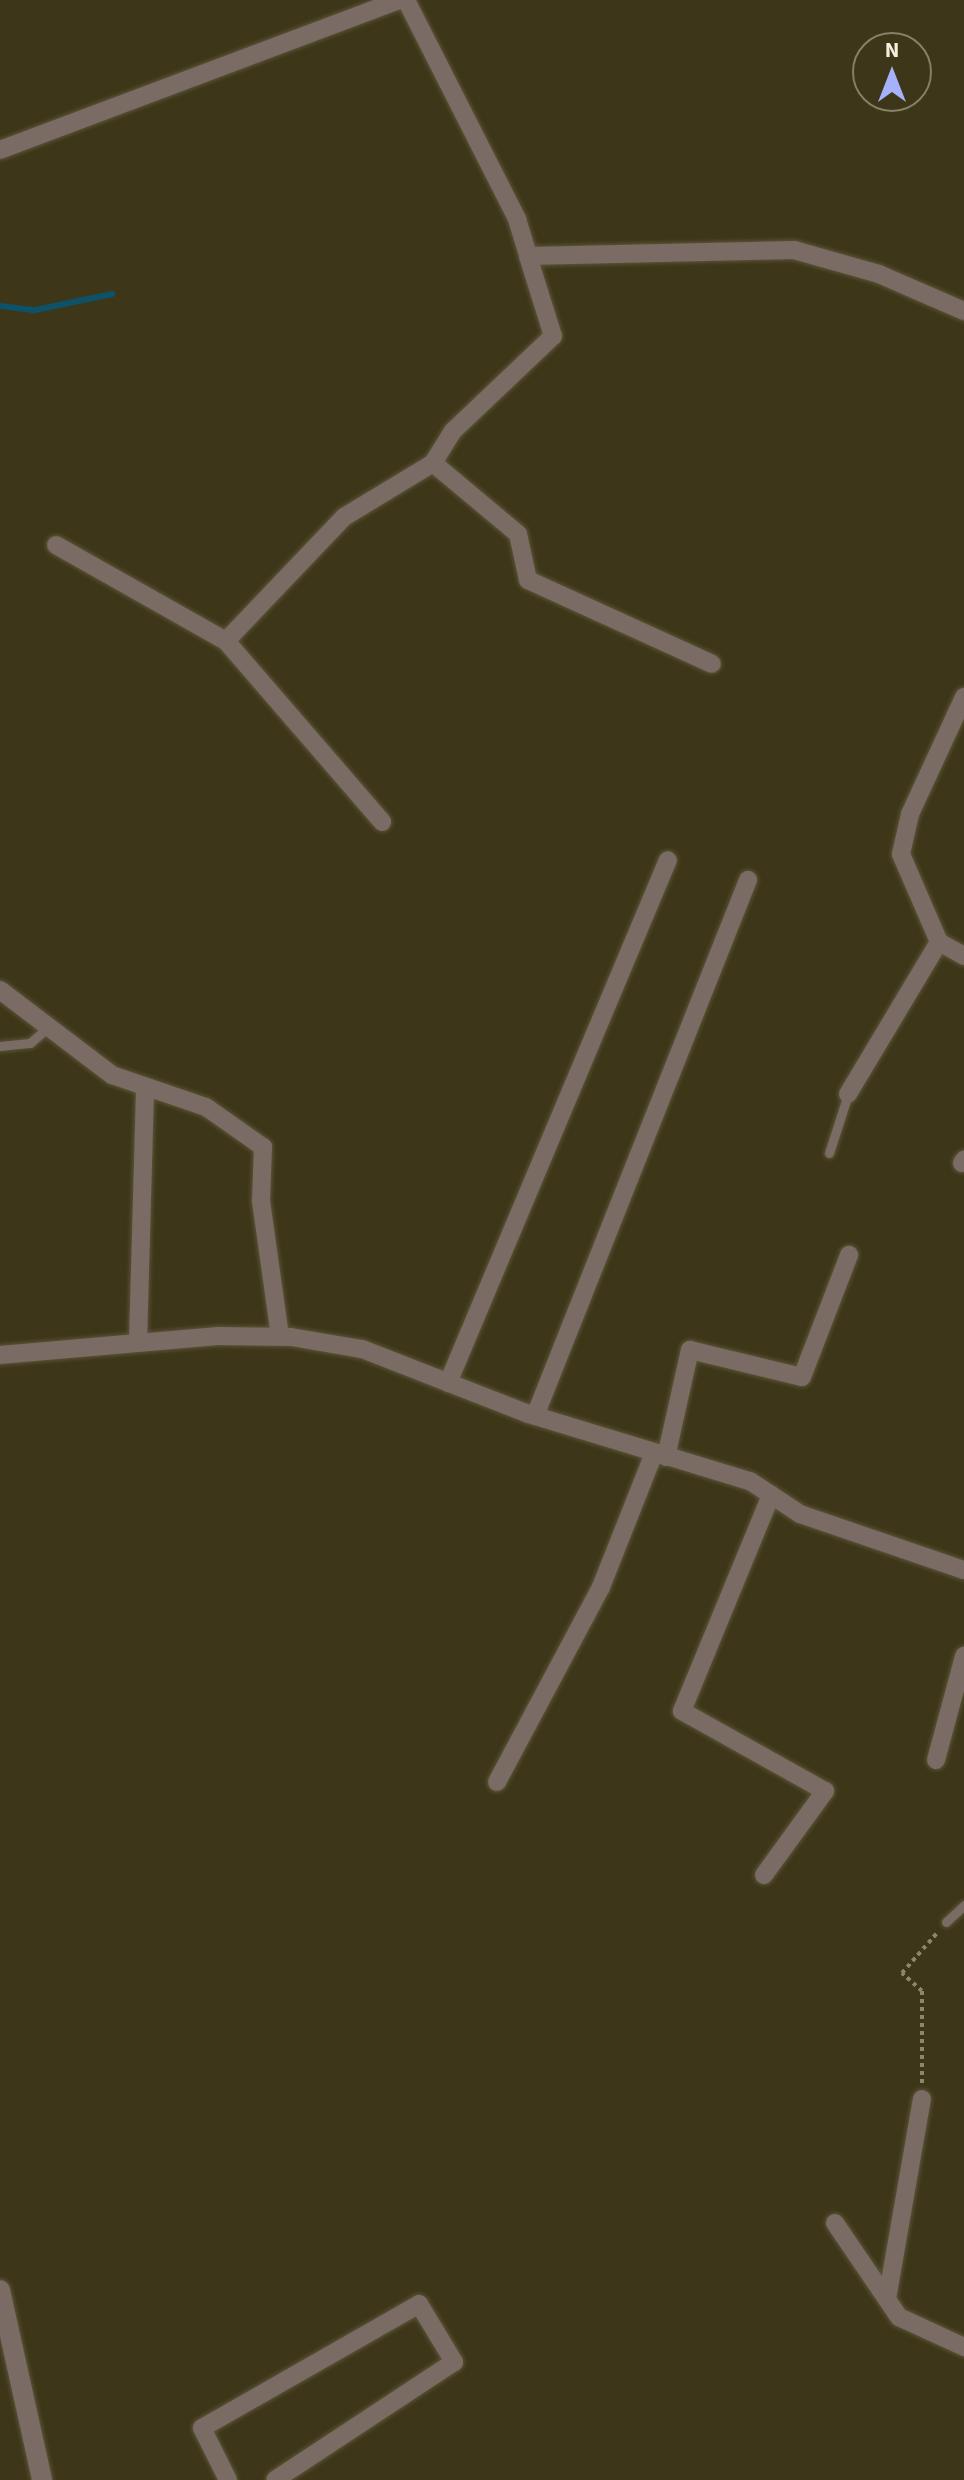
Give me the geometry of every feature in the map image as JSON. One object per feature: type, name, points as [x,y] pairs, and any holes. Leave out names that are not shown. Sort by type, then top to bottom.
[{"type":"street","points":[[0,150],[400,0]]},
{"type":"street","points":[[226,641],[344,517],[433,463],[453,431],[553,336],[517,219],[406,0]]},
{"type":"street","points":[[528,256],[794,250],[879,274],[964,311]]},
{"type":"street","points":[[433,463],[518,534],[528,580],[712,664]]},
{"type":"street","points":[[56,545],[226,641],[382,822]]},
{"type":"street","points":[[964,697],[910,814],[901,854],[939,942],[964,956]]},
{"type":"street","points":[[448,1383],[668,860]]},
{"type":"street","points":[[535,1416],[748,880]]},
{"type":"street","points":[[848,1094],[939,942]]},
{"type":"street","points":[[0,990],[45,1030],[112,1075],[206,1107],[263,1147],[265,1245],[280,1337]]},
{"type":"street","points":[[138,1342],[145,1087]]},
{"type":"street","points":[[497,1782],[601,1587],[660,1455],[690,1350],[802,1377],[849,1255]]},
{"type":"street","points":[[0,1355],[138,1342],[280,1337],[362,1349],[535,1416],[750,1481],[800,1514],[964,1570]]},
{"type":"street","points":[[764,1875],[825,1791],[682,1711],[771,1495]]},
{"type":"street","points":[[936,1760],[964,1656]]},
{"type":"street","points":[[887,2299],[922,2099]]},
{"type":"street","points":[[835,2223],[899,2317],[964,2347]]},
{"type":"street","points":[[0,2290],[42,2480]]},
{"type":"street","points":[[228,2480],[202,2428],[419,2304],[454,2362],[275,2480]]},
{"type":"lane","points":[[0,1046],[30,1043],[45,1030]]},
{"type":"lane","points":[[829,1153],[848,1094]]},
{"type":"lane","points":[[946,1922],[964,1905]]},
{"type":"path","points":[[922,2099],[922,1991],[902,1973],[946,1922]]},
{"type":"waterway","points":[[0,306],[35,310],[112,294]]}]
